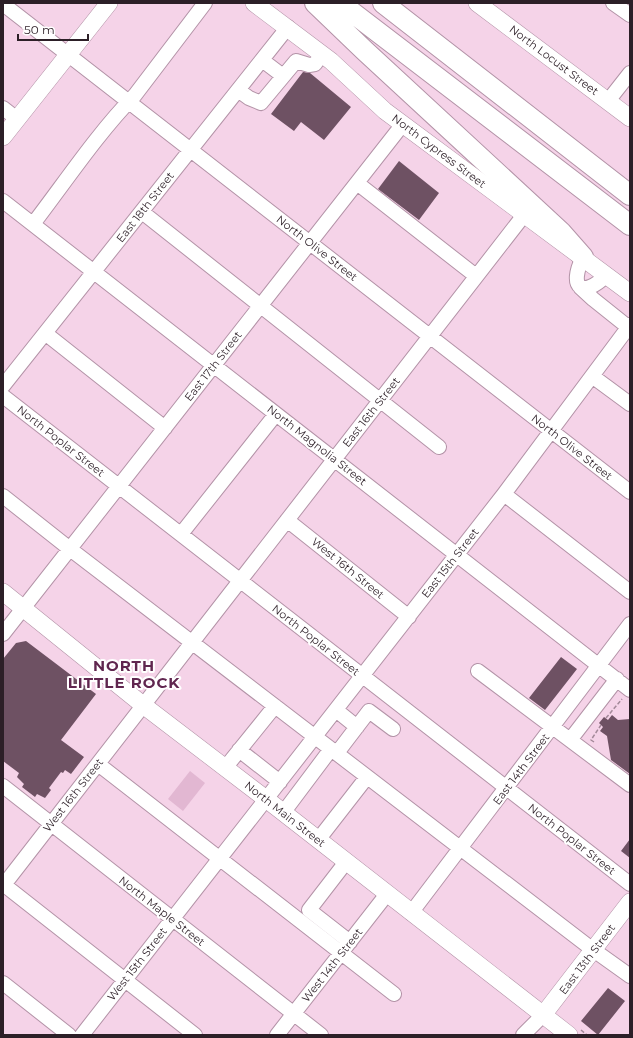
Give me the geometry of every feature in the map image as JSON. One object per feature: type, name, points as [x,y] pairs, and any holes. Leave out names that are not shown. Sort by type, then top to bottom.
[{"type":"highway","points":[[314,3],[561,232],[583,257]]},
{"type":"highway","points":[[340,3],[630,225]]},
{"type":"highway","points":[[383,3],[630,195]]},
{"type":"main road","points":[[3,137],[109,3]]},
{"type":"main road","name":"North Cypress Street","points":[[254,3],[322,54],[385,111],[630,292]]},
{"type":"main road","name":"North Locust Street","points":[[482,5],[630,118]]},
{"type":"main road","name":"North Main Street","points":[[3,592],[144,705],[543,1015],[575,1032]]},
{"type":"main road","name":"East 13th Street","points":[[543,1015],[630,902]]},
{"type":"street","points":[[33,224],[74,168],[135,95],[205,3]]},
{"type":"street","points":[[613,3],[630,15]]},
{"type":"street","name":"North Olive Street","points":[[7,5],[68,55],[630,492]]},
{"type":"street","name":"East 18th Street","points":[[3,386],[288,28]]},
{"type":"street","points":[[238,90],[249,98],[261,103],[296,62],[309,65],[315,64],[322,54]]},
{"type":"street","points":[[262,60],[283,76]]},
{"type":"street","points":[[608,101],[630,73]]},
{"type":"street","points":[[3,108],[18,119]]},
{"type":"street","name":"East 17th Street","points":[[3,634],[403,124]]},
{"type":"street","points":[[357,183],[476,276]]},
{"type":"street","name":"North Magnolia Street","points":[[3,201],[630,690]]},
{"type":"street","points":[[142,212],[439,447]]},
{"type":"street","name":"East 16th Street","points":[[144,705],[524,215]]},
{"type":"street","points":[[583,257],[576,274],[577,283],[593,299],[629,326]]},
{"type":"street","points":[[580,287],[592,287],[598,284],[607,275]]},
{"type":"street","name":"East 15th Street","points":[[266,799],[504,494],[629,326]]},
{"type":"street","points":[[45,334],[165,428]]},
{"type":"street","points":[[592,376],[630,404]]},
{"type":"street","name":"North Poplar Street","points":[[3,396],[630,884]]},
{"type":"street","points":[[181,534],[276,414]]},
{"type":"street","points":[[504,494],[630,592]]},
{"type":"street","points":[[3,496],[315,737],[336,749],[367,777],[593,950],[630,976]]},
{"type":"street","name":"West 16th Street","points":[[287,520],[409,617]]},
{"type":"street","name":"East 14th Street","points":[[411,913],[630,624]]},
{"type":"street","points":[[478,671],[630,785]]},
{"type":"street","points":[[570,740],[617,679]]},
{"type":"street","name":"West 16th Street","points":[[3,885],[144,705]]},
{"type":"street","points":[[225,768],[275,706]]},
{"type":"street","points":[[336,710],[357,727]]},
{"type":"street","points":[[284,813],[336,749],[357,727],[368,711],[393,729]]},
{"type":"street","points":[[239,750],[280,782]]},
{"type":"street","points":[[98,764],[220,859],[346,948]]},
{"type":"street","points":[[318,840],[367,777]]},
{"type":"street","name":"North Maple Street","points":[[3,786],[321,1035]]},
{"type":"street","name":"West 15th Street","points":[[82,1035],[266,799]]},
{"type":"street","points":[[346,862],[309,910],[394,994]]},
{"type":"street","points":[[3,885],[195,1035]]},
{"type":"street","name":"West 14th Street","points":[[277,1035],[388,894]]},
{"type":"street","points":[[3,983],[69,1035]]},
{"type":"street","points":[[523,1035],[543,1015]]},
{"type":"path","points":[[575,1032],[587,1035]]},
{"type":"shaded area","points":[[190,771],[205,783],[183,811],[168,799]]},
{"type":"building","points":[[303,72],[310,73],[351,107],[324,140],[301,122],[294,131],[271,114]]},
{"type":"building","points":[[399,161],[439,193],[419,220],[378,189]]},
{"type":"building","points":[[26,641],[96,694],[61,740],[84,757],[71,774],[65,770],[63,773],[61,772],[49,788],[51,790],[45,798],[37,794],[35,797],[22,787],[24,784],[17,777],[19,773],[3,761],[3,659],[16,643]]},
{"type":"building","points":[[561,657],[577,669],[545,710],[529,698]]},
{"type":"building","points":[[612,715],[618,720],[630,719],[630,774],[611,760],[607,736],[600,731],[603,727],[599,723],[604,717],[608,720]]},
{"type":"building","points":[[630,839],[630,858],[621,851]]},
{"type":"building","points":[[608,988],[625,1001],[598,1035],[581,1021]]},
{"type":"district","name":"NORTH LITTLE ROCK","points":[[124,674]]}]
